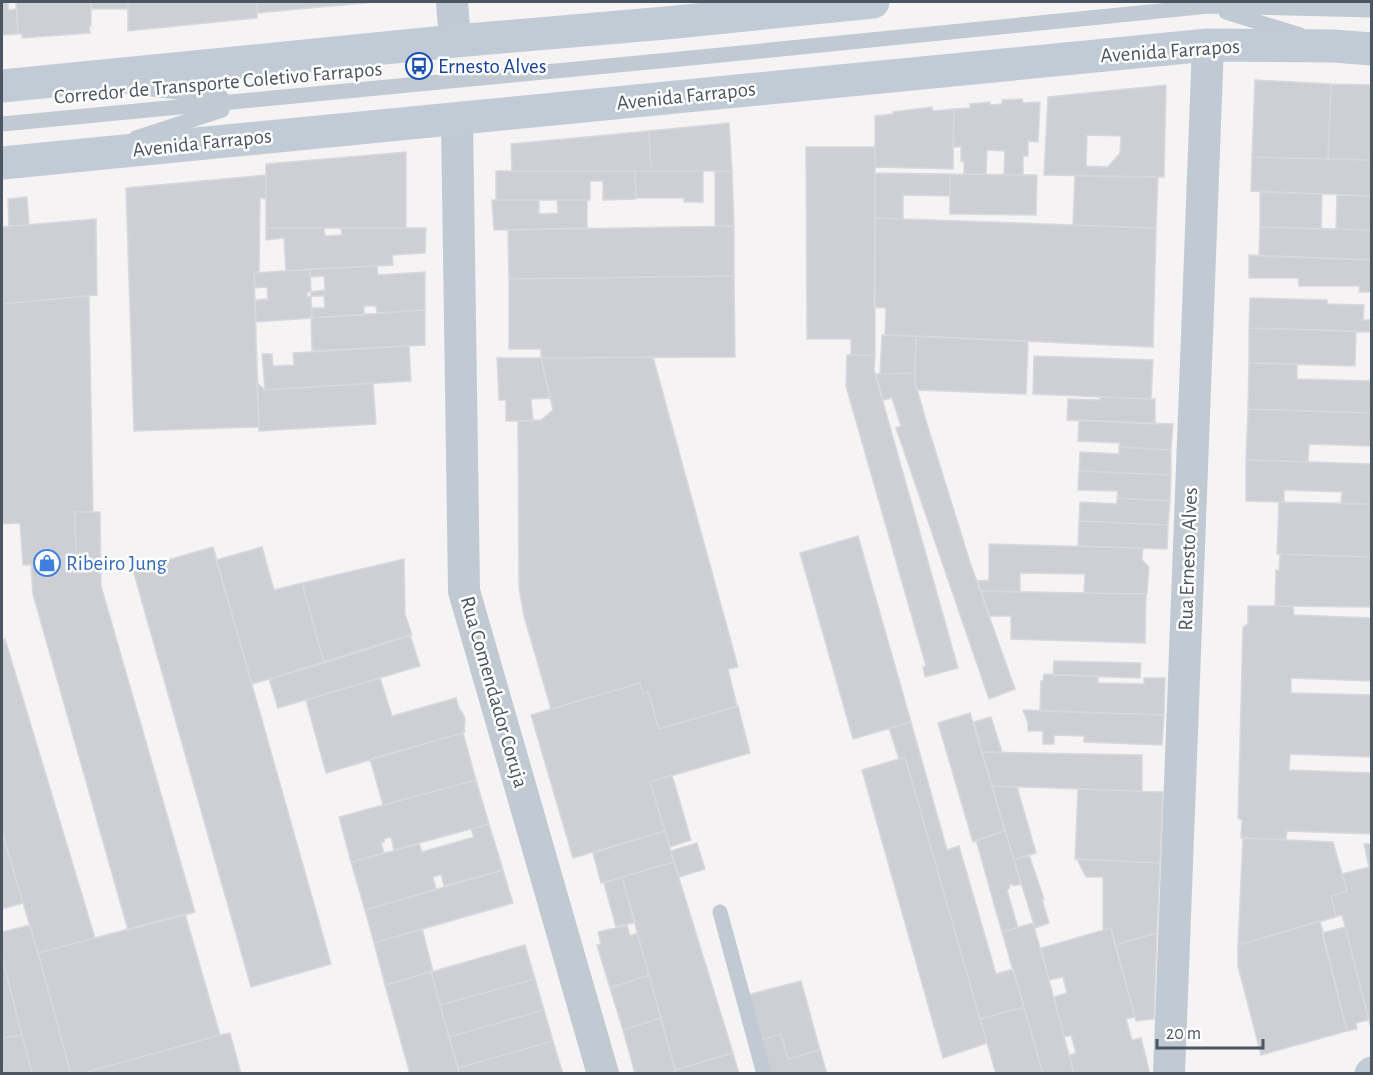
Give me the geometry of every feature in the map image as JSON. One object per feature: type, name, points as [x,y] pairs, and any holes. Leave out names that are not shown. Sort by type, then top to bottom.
[{"type":"main road","points":[[2,86],[455,40],[666,23],[873,2]]},
{"type":"main road","name":"Avenida Farrapos","points":[[2,163],[1208,45],[1334,46],[1371,49]]},
{"type":"street","points":[[452,2],[455,40]]},
{"type":"street","name":"Rua Ernesto Alves","points":[[1169,1074],[1208,45]]},
{"type":"street","name":"Rua Comendador Coruja","points":[[457,118],[464,591],[603,1074]]},
{"type":"lane","points":[[1209,6],[1224,2]]},
{"type":"lane","points":[[1209,6],[1334,46]]},
{"type":"lane","name":"Corredor de Transporte Coletivo Farrapos","points":[[2,124],[1209,6],[1371,9]]},
{"type":"lane","points":[[75,80],[251,101]]},
{"type":"lane","points":[[82,155],[251,101]]},
{"type":"lane","points":[[720,912],[764,1074]]},
{"type":"building","points":[[2,2],[8,2],[8,10],[17,9],[18,34],[2,35]]},
{"type":"building","points":[[16,2],[91,2],[90,33],[22,38],[22,34],[18,34]]},
{"type":"building","points":[[91,2],[128,2],[128,9],[91,9]]},
{"type":"building","points":[[128,2],[257,2],[257,18],[128,31]]},
{"type":"building","points":[[257,2],[375,2],[257,13]]},
{"type":"building","points":[[1255,80],[1331,84],[1328,159],[1252,157]]},
{"type":"building","points":[[1331,84],[1372,85],[1372,160],[1328,159]]},
{"type":"building","points":[[1166,85],[1164,177],[1044,175],[1048,97]],"holes":[[[1087,135],[1121,136],[1120,153],[1108,167],[1086,166]]]},
{"type":"building","points":[[1022,99],[1023,103],[1040,102],[1038,142],[1028,141],[1028,156],[1023,156],[1023,175],[1004,175],[1005,151],[987,150],[986,174],[964,174],[961,147],[953,147],[954,109],[970,108],[970,104],[990,102],[990,105],[1002,104],[1002,100]]},
{"type":"building","points":[[932,107],[933,111],[954,109],[953,169],[875,167],[875,116]]},
{"type":"building","points":[[729,123],[732,171],[651,171],[649,131]]},
{"type":"building","points":[[649,131],[651,171],[512,171],[511,144]]},
{"type":"building","points":[[806,147],[875,147],[875,355],[851,355],[851,339],[807,339]]},
{"type":"building","points":[[406,152],[406,228],[266,228],[266,164]]},
{"type":"building","points":[[1252,157],[1372,160],[1372,196],[1251,191]]},
{"type":"building","points":[[496,171],[635,171],[636,199],[603,200],[603,181],[590,181],[590,200],[496,200]]},
{"type":"building","points":[[635,171],[703,171],[703,202],[684,202],[684,198],[636,198]]},
{"type":"building","points":[[715,171],[732,171],[734,226],[715,226]]},
{"type":"building","points":[[875,173],[950,174],[950,196],[903,195],[903,219],[875,218]]},
{"type":"building","points":[[950,174],[1037,175],[1036,215],[950,214]]},
{"type":"building","points":[[266,175],[266,199],[260,198],[259,272],[254,273],[259,427],[134,431],[126,188]]},
{"type":"building","points":[[1075,176],[1158,177],[1156,228],[1073,225]]},
{"type":"building","points":[[1260,192],[1322,194],[1321,229],[1260,227]]},
{"type":"building","points":[[1337,195],[1372,196],[1372,230],[1336,229]]},
{"type":"building","points":[[27,197],[29,225],[9,226],[8,199]]},
{"type":"building","points":[[492,200],[539,200],[539,214],[558,213],[557,200],[587,200],[587,228],[494,230]]},
{"type":"building","points":[[875,218],[1156,228],[1153,347],[885,335],[886,308],[874,307]]},
{"type":"building","points":[[96,219],[97,295],[2,304],[2,227]]},
{"type":"building","points":[[734,226],[734,276],[509,279],[508,230]]},
{"type":"building","points":[[1260,227],[1372,230],[1372,260],[1259,256]]},
{"type":"building","points":[[266,228],[324,228],[325,236],[342,235],[341,228],[426,228],[425,253],[392,255],[393,265],[286,271],[284,238],[266,240]]},
{"type":"building","points":[[1249,255],[1372,260],[1372,292],[1359,292],[1360,286],[1299,286],[1298,278],[1249,278]]},
{"type":"building","points":[[377,266],[378,275],[425,272],[425,310],[377,313],[376,306],[364,306],[364,315],[312,318],[312,308],[325,308],[324,296],[311,296],[311,292],[325,290],[324,276],[310,277],[310,269]]},
{"type":"building","points":[[310,269],[311,292],[307,292],[307,297],[311,296],[312,318],[256,322],[255,300],[268,299],[267,287],[255,288],[254,273]]},
{"type":"building","points":[[734,276],[735,357],[541,358],[541,349],[509,349],[509,279]]},
{"type":"building","points":[[89,296],[93,512],[75,512],[76,557],[60,557],[60,563],[23,565],[20,523],[2,524],[2,304]]},
{"type":"building","points":[[1250,298],[1327,300],[1327,304],[1364,305],[1363,320],[1370,320],[1370,332],[1249,328]]},
{"type":"building","points":[[425,310],[425,345],[312,351],[311,318]]},
{"type":"building","points":[[1249,328],[1356,331],[1355,366],[1249,363]]},
{"type":"building","points":[[882,335],[916,336],[915,373],[880,374]]},
{"type":"building","points":[[916,336],[1028,341],[1026,394],[917,390],[915,382]]},
{"type":"building","points":[[409,346],[411,381],[265,390],[262,354],[272,354],[273,366],[294,365],[293,353]]},
{"type":"building","points":[[847,355],[875,355],[874,370],[958,668],[925,677],[923,667],[926,666],[846,386]]},
{"type":"building","points":[[1034,356],[1153,360],[1151,399],[1033,394]]},
{"type":"building","points":[[653,357],[738,667],[728,669],[737,706],[659,729],[648,692],[643,694],[640,683],[551,709],[524,616],[519,588],[518,421],[541,420],[553,410],[541,358]]},
{"type":"building","points":[[497,358],[541,358],[550,398],[531,399],[533,421],[506,421],[506,400],[499,400]]},
{"type":"building","points":[[1249,363],[1297,364],[1297,379],[1370,381],[1372,366],[1372,413],[1248,409]]},
{"type":"building","points":[[915,373],[915,382],[927,424],[970,562],[1015,689],[989,699],[896,428],[901,426],[892,398],[883,400],[876,374]]},
{"type":"building","points":[[257,383],[265,390],[373,383],[376,424],[259,431]]},
{"type":"building","points":[[1100,397],[1155,399],[1155,424],[1067,420],[1068,399],[1100,400]]},
{"type":"building","points":[[1248,409],[1372,413],[1372,464],[1371,446],[1309,444],[1308,462],[1246,460]]},
{"type":"building","points":[[1079,420],[1173,424],[1171,450],[1119,447],[1120,443],[1078,441]]},
{"type":"building","points":[[1119,447],[1171,450],[1171,475],[1079,471],[1080,452],[1119,454]]},
{"type":"building","points":[[1246,460],[1372,464],[1372,504],[1341,504],[1342,492],[1284,490],[1284,502],[1246,501]]},
{"type":"building","points":[[1079,471],[1171,475],[1170,501],[1117,498],[1118,491],[1078,490]]},
{"type":"building","points":[[1117,498],[1170,501],[1168,525],[1079,521],[1080,502],[1117,504]]},
{"type":"building","points":[[1279,502],[1372,504],[1372,557],[1277,554]]},
{"type":"building","points":[[75,512],[100,512],[101,586],[195,912],[128,930],[33,594],[31,565],[60,563],[60,557],[76,557]]},
{"type":"building","points":[[1079,521],[1168,525],[1167,549],[1078,546]]},
{"type":"building","points":[[858,536],[911,722],[853,739],[800,553]]},
{"type":"building","points":[[989,544],[1143,548],[1142,560],[1149,567],[1147,594],[1084,593],[1085,574],[1020,573],[1020,592],[981,591],[977,581],[989,580]]},
{"type":"building","points":[[213,547],[331,964],[251,987],[133,570]]},
{"type":"building","points":[[262,547],[274,590],[302,583],[324,663],[252,684],[216,560]]},
{"type":"building","points":[[1280,554],[1372,557],[1372,607],[1275,606],[1276,570],[1279,570]]},
{"type":"building","points":[[404,559],[405,614],[412,635],[324,663],[302,583]]},
{"type":"building","points":[[981,591],[1146,594],[1145,643],[1011,639],[1011,616],[990,616]]},
{"type":"building","points":[[1248,606],[1293,606],[1294,615],[1372,618],[1372,681],[1291,678],[1291,693],[1372,695],[1372,757],[1290,754],[1289,770],[1372,773],[1372,834],[1287,831],[1286,840],[1241,838],[1242,820],[1238,818],[1243,627],[1248,624]]},
{"type":"building","points":[[410,635],[420,666],[278,708],[269,679]]},
{"type":"building","points":[[5,639],[95,938],[38,953],[2,832],[2,641]]},
{"type":"building","points":[[1054,661],[1141,663],[1140,678],[1053,675]]},
{"type":"building","points":[[1044,674],[1098,676],[1098,683],[1144,684],[1144,678],[1165,678],[1164,715],[1040,711],[1041,681],[1043,681]]},
{"type":"building","points":[[380,678],[392,716],[456,698],[465,719],[465,732],[326,773],[306,700]]},
{"type":"building","points":[[640,683],[643,694],[648,692],[659,729],[738,706],[750,753],[650,782],[665,831],[573,858],[531,715]]},
{"type":"building","points":[[1023,710],[1164,715],[1162,745],[1084,742],[1084,736],[1054,735],[1054,744],[1043,744],[1043,731],[1028,731],[1028,723]]},
{"type":"building","points":[[970,713],[1005,831],[973,842],[938,723]]},
{"type":"building","points":[[991,717],[1002,752],[982,752],[974,722]]},
{"type":"building","points":[[911,722],[947,850],[959,846],[996,974],[1013,969],[1024,1007],[980,1019],[905,757],[899,759],[889,728]]},
{"type":"building","points":[[463,733],[476,780],[383,805],[370,759]]},
{"type":"building","points":[[982,752],[1142,755],[1142,791],[992,786]]},
{"type":"building","points":[[905,757],[987,1043],[943,1058],[862,770]]},
{"type":"building","points":[[672,775],[691,840],[670,847],[650,782]]},
{"type":"building","points":[[476,780],[489,824],[394,850],[391,837],[384,839],[381,843],[384,853],[351,862],[339,817]]},
{"type":"building","points":[[992,786],[1017,787],[1036,853],[1014,860]]},
{"type":"building","points":[[1078,789],[1163,792],[1160,863],[1075,859]]},
{"type":"building","points":[[489,824],[503,870],[444,886],[441,874],[433,877],[436,889],[365,910],[351,862],[419,844],[422,852],[474,837],[471,829]]},
{"type":"building","points":[[665,831],[674,862],[601,883],[593,853]]},
{"type":"building","points":[[1005,831],[1021,884],[1009,885],[1010,888],[1007,890],[1018,928],[1002,932],[976,840]]},
{"type":"building","points":[[2,832],[23,903],[2,909]]},
{"type":"building","points":[[1243,838],[1333,842],[1347,891],[1331,896],[1336,917],[1238,945]]},
{"type":"building","points":[[697,843],[705,869],[679,877],[671,851]]},
{"type":"building","points":[[1364,844],[1372,844],[1372,1024],[1370,1025],[1342,915],[1336,917],[1331,896],[1347,891],[1342,874],[1369,867]]},
{"type":"building","points":[[1029,855],[1044,899],[1042,899],[1049,923],[1035,928],[1014,860]]},
{"type":"building","points":[[1077,859],[1160,863],[1157,933],[1115,945],[1111,928],[1103,930],[1103,877],[1086,877]]},
{"type":"building","points":[[674,862],[733,1053],[675,1070],[622,877]]},
{"type":"building","points":[[503,870],[513,903],[374,943],[365,910]]},
{"type":"building","points":[[622,877],[635,922],[616,927],[604,883]]},
{"type":"building","points":[[185,914],[220,1035],[80,1074],[71,1074],[38,953]]},
{"type":"building","points":[[1320,921],[1347,1031],[1261,1055],[1238,966],[1238,945]]},
{"type":"building","points":[[1033,923],[1074,1074],[1043,1074],[1002,932]]},
{"type":"building","points":[[30,925],[71,1074],[32,1074],[2,957],[2,932]]},
{"type":"building","points":[[627,925],[630,936],[637,933],[649,975],[610,988],[597,945],[601,944],[598,932]]},
{"type":"building","points":[[1345,927],[1369,1020],[1356,1023],[1357,1029],[1347,1031],[1322,933]]},
{"type":"building","points":[[1111,928],[1135,1017],[1126,1019],[1132,1040],[1141,1038],[1150,1074],[1074,1074],[1069,1055],[1076,1053],[1071,1035],[1064,1037],[1054,997],[1067,993],[1063,977],[1049,980],[1041,948]]},
{"type":"building","points":[[422,929],[433,971],[385,985],[374,943]]},
{"type":"building","points":[[1157,933],[1154,1019],[1136,1021],[1115,945]]},
{"type":"building","points":[[525,945],[535,979],[440,1005],[431,972]]},
{"type":"building","points":[[2,957],[22,1035],[2,1038]]},
{"type":"building","points":[[431,972],[459,1074],[410,1074],[385,985]]},
{"type":"building","points":[[649,975],[661,1018],[623,1030],[610,988]]},
{"type":"building","points":[[535,979],[544,1010],[449,1037],[440,1005]]},
{"type":"building","points":[[801,981],[820,1050],[788,1059],[781,1034],[760,1040],[747,995]]},
{"type":"building","points":[[1024,1007],[1043,1074],[996,1074],[980,1019]]},
{"type":"building","points":[[544,1010],[553,1041],[458,1068],[449,1037]]},
{"type":"building","points":[[661,1018],[676,1074],[635,1074],[623,1030]]},
{"type":"building","points":[[230,1033],[241,1074],[80,1074],[220,1035]]},
{"type":"building","points":[[781,1034],[788,1059],[820,1050],[827,1074],[769,1074],[760,1040]]},
{"type":"building","points":[[22,1035],[32,1074],[4,1074],[2,1038]]},
{"type":"building","points":[[553,1041],[563,1074],[459,1074],[458,1068]]},
{"type":"building","points":[[733,1053],[739,1074],[676,1074],[675,1070]]},
{"type":"place","name":"Ernesto Alves","points":[[419,66]]},
{"type":"place","name":"Ribeiro Jung","points":[[47,563]]}]
